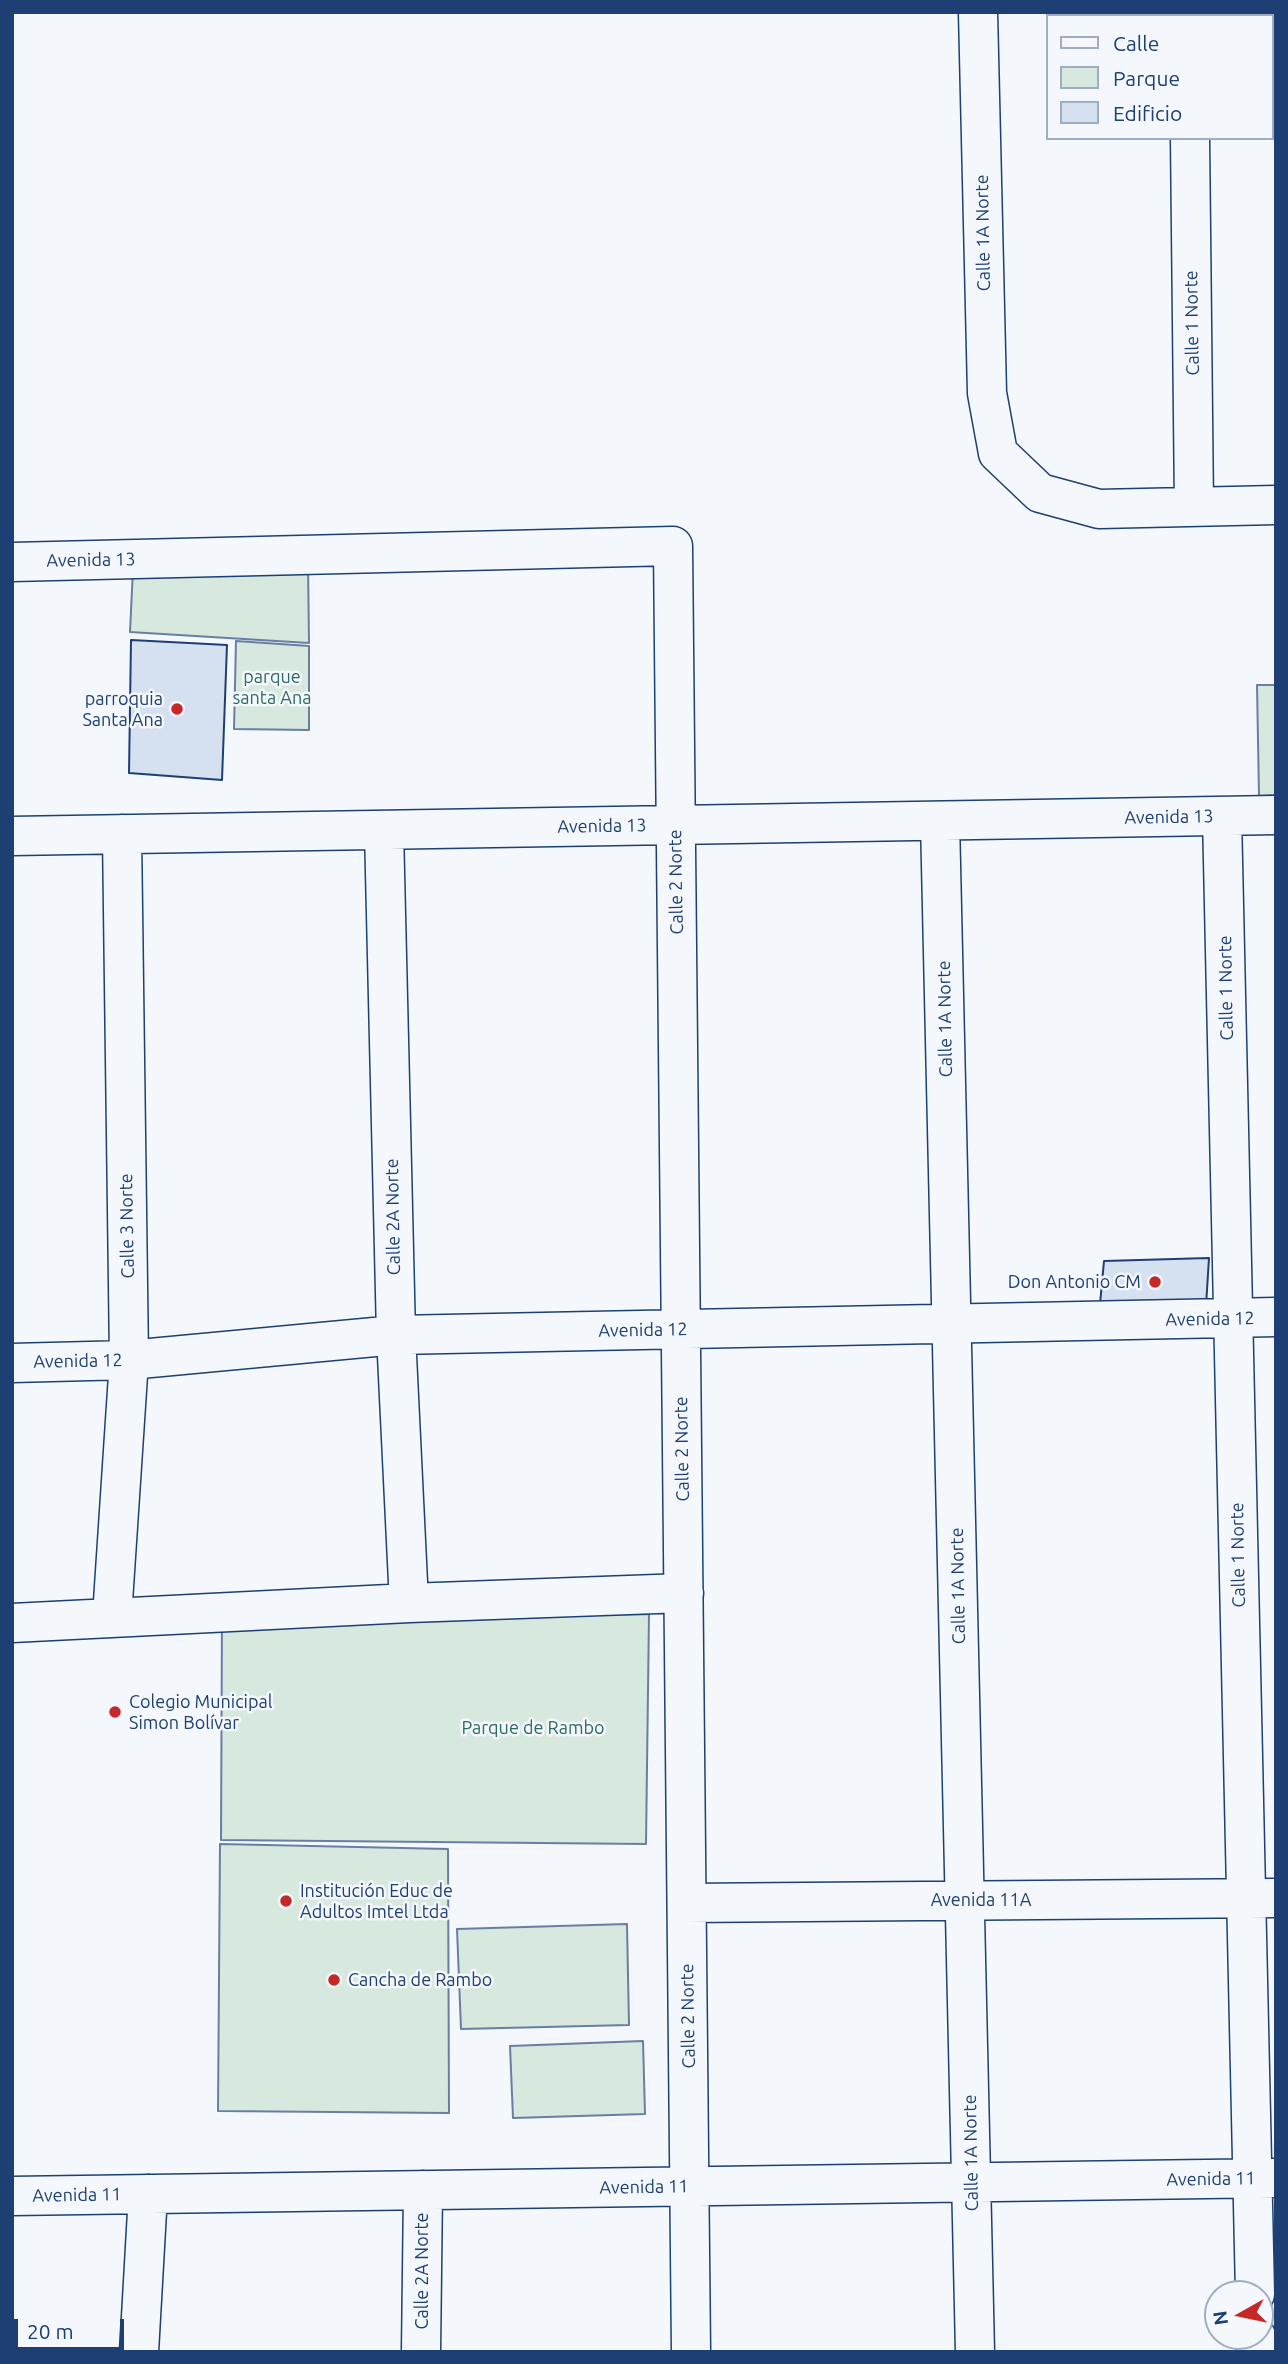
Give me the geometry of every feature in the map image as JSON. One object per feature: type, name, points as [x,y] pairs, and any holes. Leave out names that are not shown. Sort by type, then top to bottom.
[{"type":"street","name":"Calle 1A Norte","points":[[978,12],[987,393],[998,453],[1040,493],[1076,503],[1100,509],[1194,507]]},
{"type":"street","name":"Calle 1 Norte","points":[[1190,140],[1194,507]]},
{"type":"street","points":[[1194,507],[1276,505]]},
{"type":"street","name":"Avenida 13","points":[[12,562],[673,546]]},
{"type":"street","name":"Calle 2 Norte","points":[[673,546],[691,2352]]},
{"type":"street","name":"Avenida 13","points":[[12,836],[1276,815]]},
{"type":"street","name":"Calle 1 Norte","points":[[1222,816],[1233,1318],[1261,1898],[1264,2178],[1256,2280]]},
{"type":"street","name":"Calle 1A Norte","points":[[940,821],[975,2352]]},
{"type":"street","name":"Calle 2A Norte","points":[[384,830],[396,1335],[409,1603]]},
{"type":"street","name":"Calle 3 Norte","points":[[112,1617],[129,1360],[122,834]]},
{"type":"street","name":"Avenida 12","points":[[12,1363],[129,1360],[396,1335],[1276,1317]]},
{"type":"street","points":[[12,1623],[409,1603],[684,1593]]},
{"type":"street","name":"Avenida 11A","points":[[687,1903],[1261,1898]]},
{"type":"street","name":"Avenida 11","points":[[12,2196],[1264,2178]]},
{"type":"street","name":"Calle 2A Norte","points":[[421,2352],[423,2190]]},
{"type":"street","points":[[139,2352],[148,2194]]},
{"type":"green space","points":[[308,562],[309,643],[130,632],[133,569]]},
{"type":"green space","name":"parque santa Ana","points":[[236,641],[309,646],[309,730],[234,729]]},
{"type":"green space","points":[[1257,685],[1276,685],[1276,795],[1259,796]]},
{"type":"green space","name":"Parque de Rambo","points":[[649,1614],[646,1844],[221,1840],[222,1616]]},
{"type":"green space","name":"Cancha de Rambo","points":[[220,1844],[448,1849],[449,2113],[218,2111]]},
{"type":"green space","points":[[627,1924],[629,2025],[461,2029],[457,1929]]},
{"type":"green space","points":[[643,2041],[645,2114],[513,2118],[510,2046]]},
{"type":"building","name":"parroquia Santa Ana","points":[[131,640],[227,645],[222,780],[129,773]]},
{"type":"building","name":"Don Antonio CM","points":[[1209,1258],[1206,1306],[1100,1304],[1104,1261]]},
{"type":"place","name":"parroquia Santa Ana","points":[[177,709]]},
{"type":"place","name":"Don Antonio CM","points":[[1155,1282]]},
{"type":"place","name":"Colegio Municipal Simon Bolívar","points":[[115,1712]]},
{"type":"place","name":"Institución Educ de Adultos Imtel Ltda","points":[[286,1901]]},
{"type":"place","name":"Cancha de Rambo","points":[[334,1980]]}]
